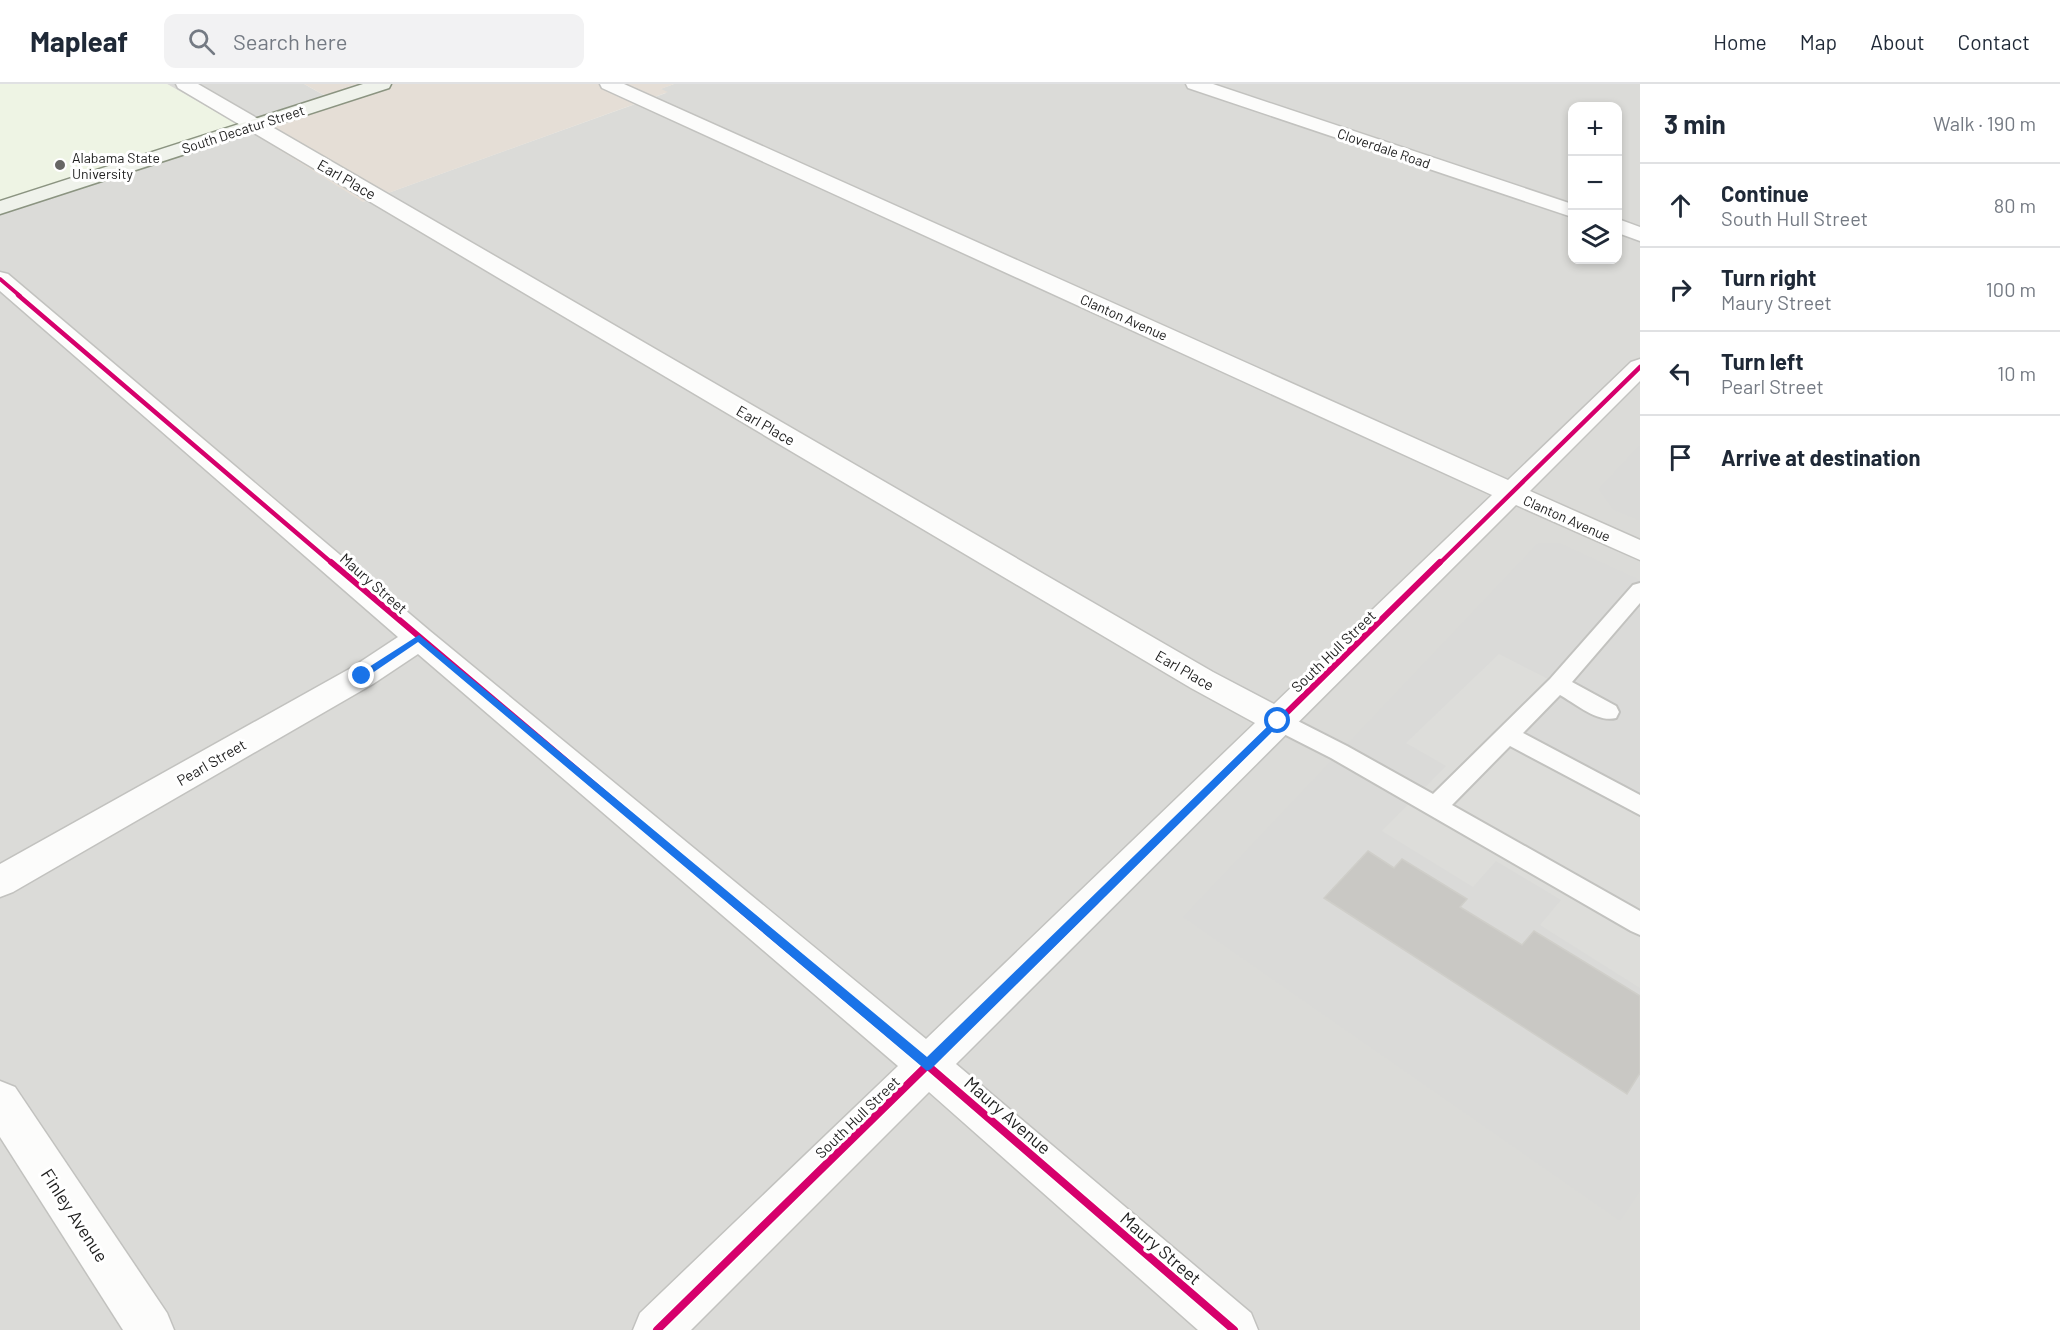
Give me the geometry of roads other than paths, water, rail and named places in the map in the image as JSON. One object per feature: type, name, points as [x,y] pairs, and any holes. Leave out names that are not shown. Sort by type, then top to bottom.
[{"type":"main road","name":"South Decatur Street","points":[[0,208],[382,84]]},
{"type":"street","name":"Earl Place","points":[[185,84],[1172,662],[1278,721]]},
{"type":"street","name":"Cloverdale Road","points":[[1195,84],[1569,210]]},
{"type":"street","name":"Clanton Avenue","points":[[617,85],[1640,551]]},
{"type":"street","points":[[1622,228],[1640,234]]},
{"type":"street","name":"Maury Street","points":[[0,279],[419,638],[927,1065]]},
{"type":"street","name":"South Hull Street","points":[[657,1330],[1640,367]]},
{"type":"street","name":"Pearl Street","points":[[0,882],[362,676],[419,638]]},
{"type":"street","name":"Maury Avenue","points":[[927,1065],[1069,1188]]},
{"type":"street","name":"Finley Avenue","points":[[0,1100],[150,1330]]},
{"type":"street","name":"Maury Street","points":[[1069,1188],[1234,1330]]},
{"type":"lane","points":[[1435,807],[1558,684],[1640,590]]},
{"type":"lane","points":[[1558,684],[1608,712]]},
{"type":"lane","points":[[1278,721],[1640,924]]},
{"type":"lane","points":[[1508,735],[1640,806]]},
{"type":"place","name":"Alabama State University","points":[[60,165]]}]
